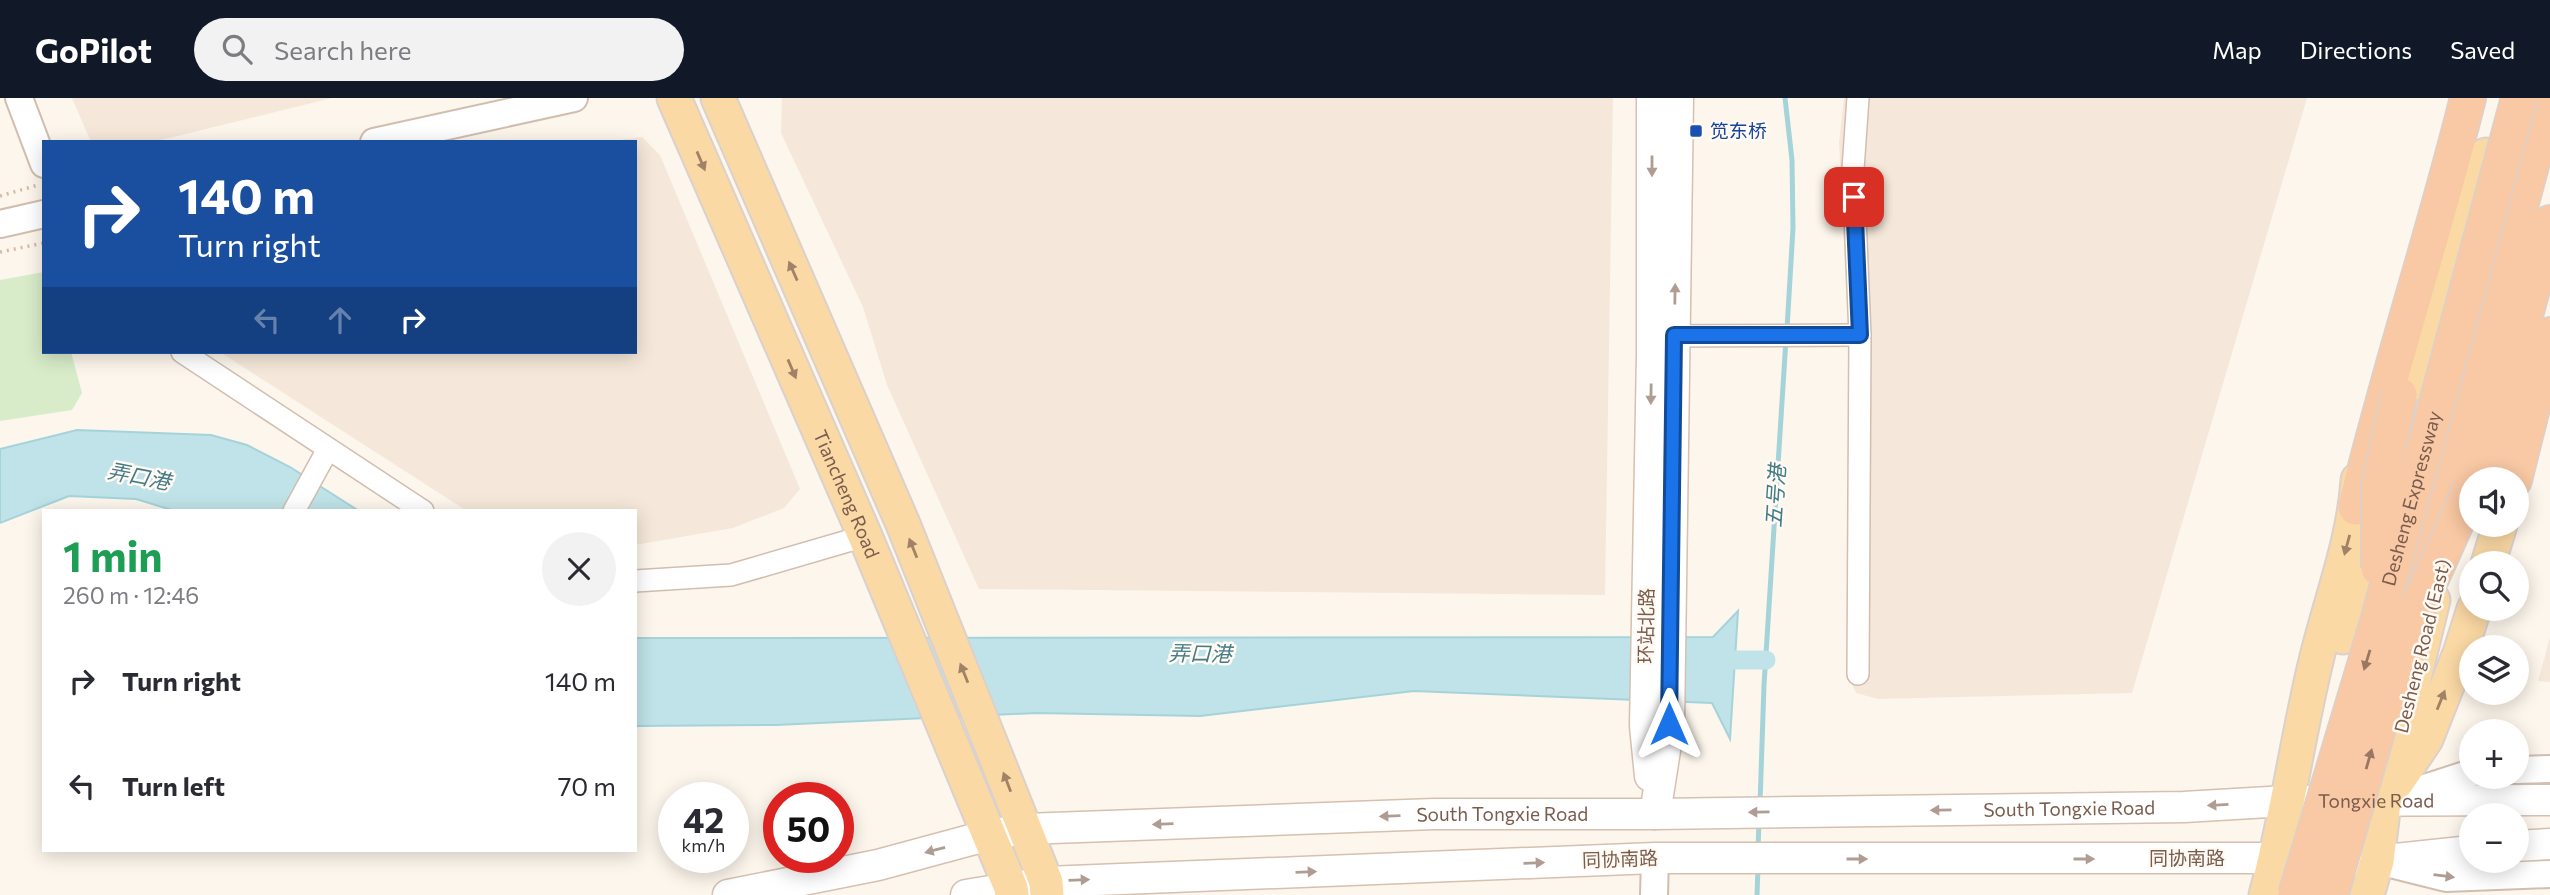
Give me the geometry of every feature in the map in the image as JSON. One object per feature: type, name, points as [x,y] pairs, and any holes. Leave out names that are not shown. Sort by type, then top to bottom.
[{"type":"highway","points":[[2356,507],[2468,98]]},
{"type":"highway","points":[[2391,631],[2379,489],[2399,396],[2485,98]]},
{"type":"highway","name":"Desheng Expressway","points":[[2330,895],[2519,98]]},
{"type":"highway","name":"Desheng Expressway","points":[[2296,895],[2391,631],[2549,98]]},
{"type":"highway","points":[[2480,467],[2497,418],[2550,223]]},
{"type":"highway","points":[[2518,467],[2550,335]]},
{"type":"highway","points":[[2391,631],[2459,510]]},
{"type":"main road","name":"Tiancheng Road","points":[[674,98],[951,740],[1012,892]]},
{"type":"main road","name":"Tiancheng Road","points":[[718,98],[939,611],[1046,888]]},
{"type":"main road","name":"环站北路","points":[[1652,98],[1674,336]]},
{"type":"main road","name":"环站北路","points":[[1655,814],[1658,608],[1674,336],[1678,98]]},
{"type":"main road","points":[[2266,895],[2276,858],[2315,662],[2356,507],[2360,461],[2454,98]]},
{"type":"main road","points":[[2286,801],[2395,485],[2501,98]]},
{"type":"main road","name":"Desheng Road (East)","points":[[2367,895],[2377,861],[2384,802],[2418,655],[2550,155]]},
{"type":"main road","points":[[2521,467],[2550,389]]},
{"type":"main road","points":[[2384,802],[2426,739],[2470,621]]},
{"type":"main road","name":"Tongxie Road","points":[[2286,801],[2550,800]]},
{"type":"main road","name":"South Tongxie Road","points":[[728,895],[878,865],[989,835],[1025,829],[1434,814],[2185,807],[2286,801]]},
{"type":"main road","points":[[2529,845],[2550,844]]},
{"type":"main road","points":[[2276,858],[2377,861],[2459,852]]},
{"type":"main road","name":"同协南路","points":[[966,895],[1046,888],[1655,858],[2276,858]]},
{"type":"street","points":[[19,98],[42,159]]},
{"type":"street","points":[[383,140],[574,98]]},
{"type":"street","points":[[1858,98],[1853,169],[1860,335],[1858,674]]},
{"type":"street","points":[[0,224],[42,214]]},
{"type":"street","points":[[1674,336],[1860,335]]},
{"type":"street","points":[[185,354],[419,509]]},
{"type":"street","points":[[295,509],[328,449]]},
{"type":"street","points":[[637,581],[731,575],[864,536]]},
{"type":"street","points":[[2529,770],[2550,769]]},
{"type":"street","points":[[2384,802],[2459,777]]},
{"type":"street","points":[[1654,895],[1655,858]]},
{"type":"street","points":[[2377,861],[2446,878],[2550,874]]},
{"type":"path","points":[[0,196],[42,185]]},
{"type":"path","points":[[0,252],[42,243]]},
{"type":"shaded area","points":[[72,98],[332,98],[161,140],[90,140]]},
{"type":"shaded area","points":[[782,98],[1613,98],[1605,595],[979,589],[887,385],[863,307],[781,133]]},
{"type":"shaded area","points":[[1844,98],[2307,98],[2132,693],[1878,699],[1856,693],[1847,674],[1855,462],[1839,142]]},
{"type":"shaded area","points":[[642,137],[660,155],[800,489],[784,508],[733,528],[641,544],[637,544],[637,509],[464,509],[223,354],[637,354],[637,140],[619,140]]},
{"type":"shaded area","points":[[2550,637],[2550,682],[2538,681]]},
{"type":"green space","points":[[42,272],[42,354],[72,354],[82,393],[72,410],[0,421],[0,280]]},
{"type":"water","points":[[77,430],[211,435],[247,445],[290,467],[356,509],[168,509],[136,499],[69,496],[0,523],[0,449]]},
{"type":"water","points":[[1738,611],[1730,739],[1712,703],[1414,691],[1200,716],[1036,713],[776,725],[637,726],[637,638],[1713,637]]},
{"type":"waterway","name":"五号港","points":[[1785,98],[1792,160],[1793,228],[1787,329]]},
{"type":"waterway","name":"五号港","points":[[1760,804],[1764,685],[1786,339]]},
{"type":"waterway","name":"弄口港","points":[[1710,660],[1766,660]]},
{"type":"waterway","name":"五号港","points":[[1758,850],[1759,821]]},
{"type":"waterway","name":"五号港","points":[[1757,895],[1758,867]]},
{"type":"place","name":"笕东桥","points":[[1696,131]]},
{"type":"route","points":[[1669,724],[1674,335],[1860,335],[1854,197]]}]
